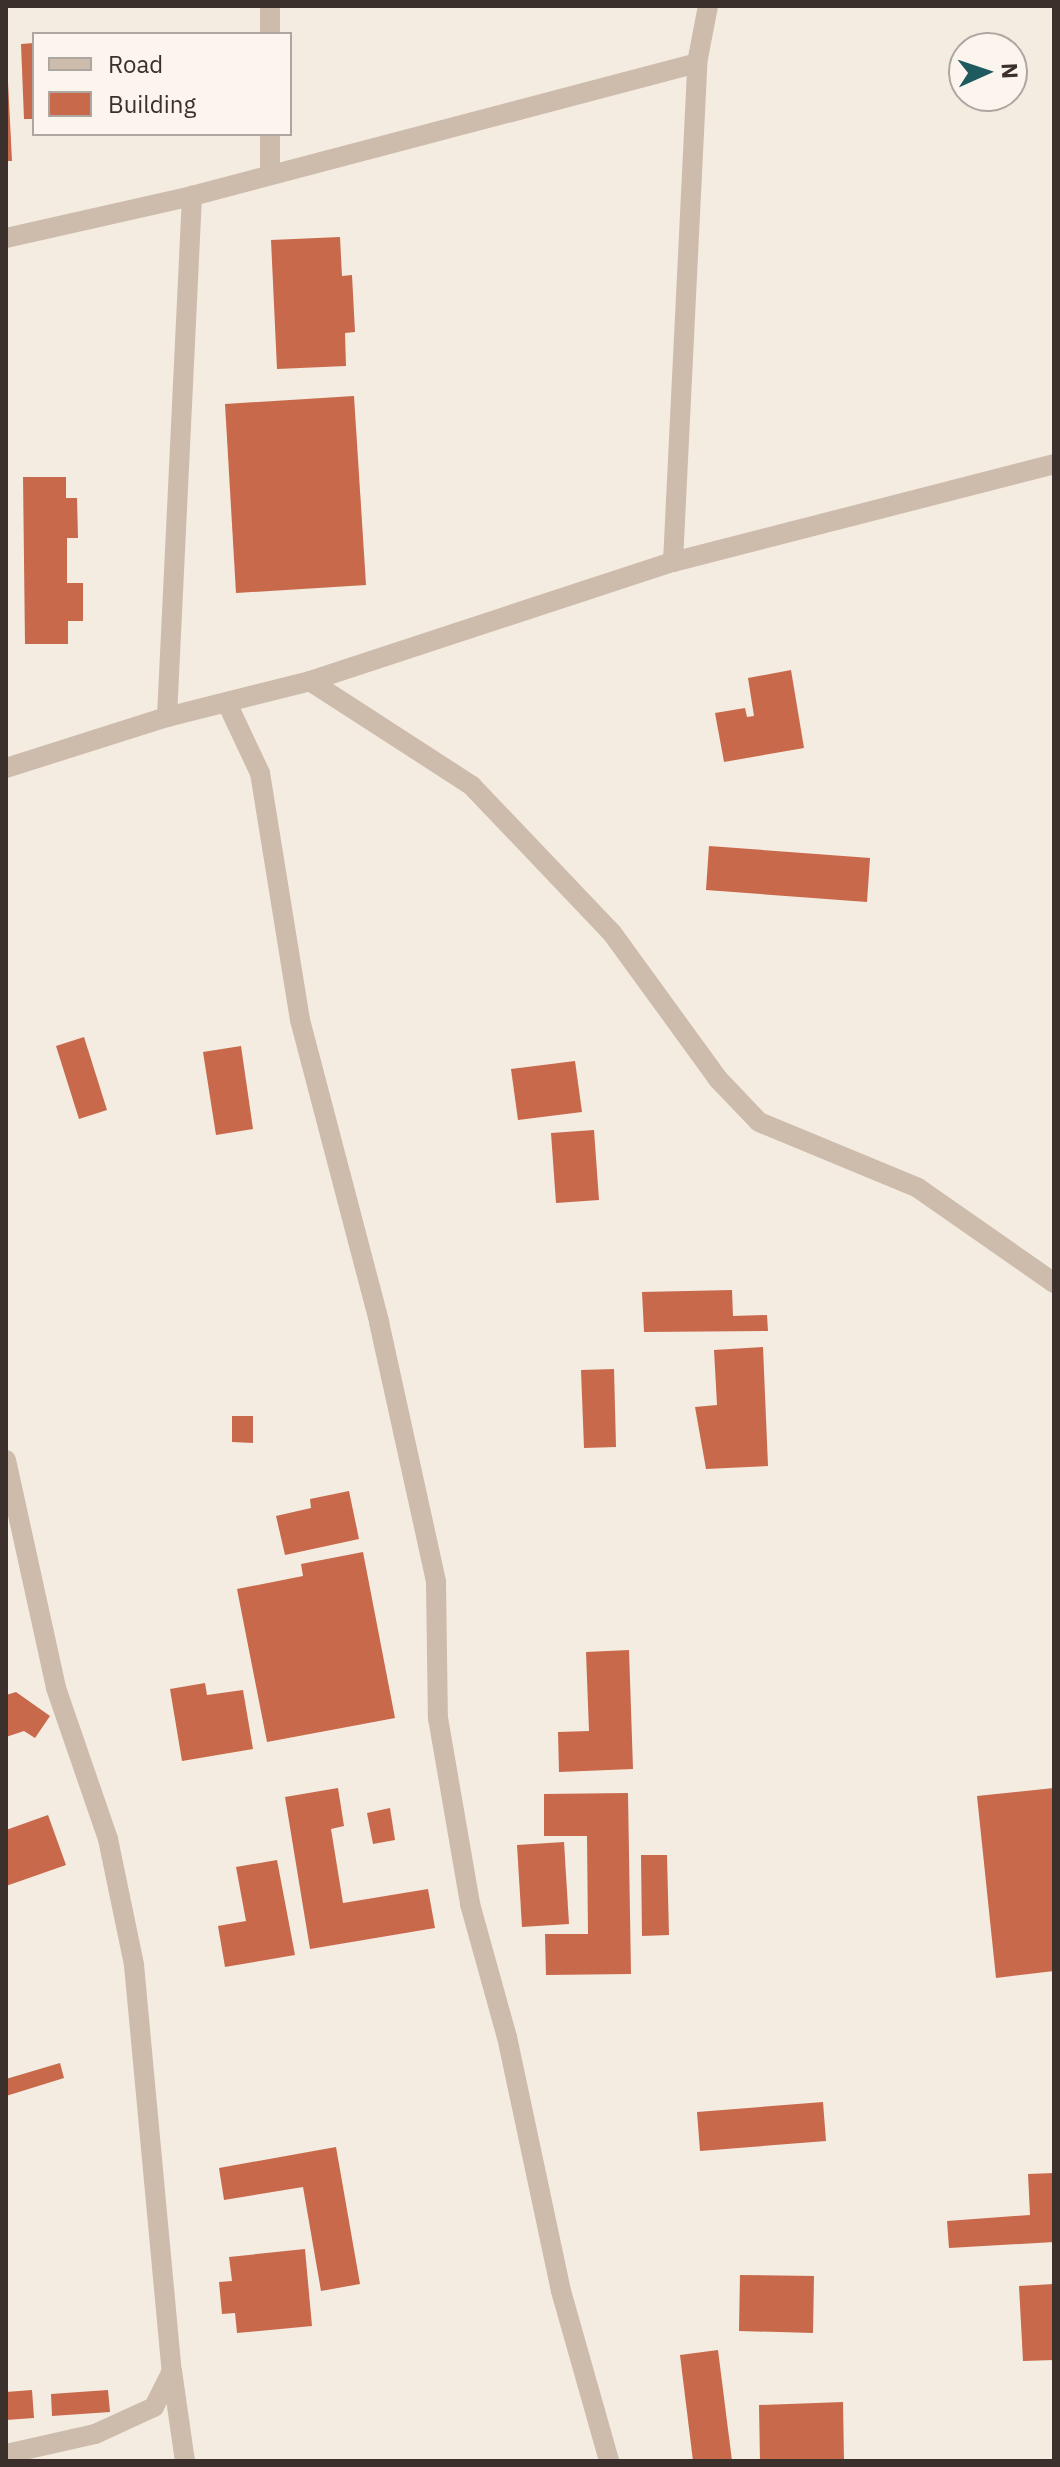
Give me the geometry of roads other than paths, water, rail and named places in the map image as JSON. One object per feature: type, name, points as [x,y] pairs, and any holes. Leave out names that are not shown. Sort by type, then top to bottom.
[{"type":"street","points":[[270,6],[270,32]]},
{"type":"street","points":[[673,562],[697,63],[708,6]]},
{"type":"street","points":[[6,238],[192,196],[697,63]]},
{"type":"street","points":[[270,136],[270,174]]},
{"type":"street","points":[[167,717],[192,196]]},
{"type":"street","points":[[6,768],[167,717],[310,681],[673,562],[1054,464]]},
{"type":"street","points":[[310,681],[471,785],[612,933],[718,1079],[759,1122],[918,1188],[1054,1283]]},
{"type":"street","points":[[227,703],[260,773],[300,1020],[379,1322],[436,1582],[438,1718],[470,1904],[507,2037],[561,2291],[609,2461]]},
{"type":"street","points":[[6,1460],[53,1674],[108,1839],[134,1965],[172,2371],[185,2461]]},
{"type":"street","points":[[6,2454],[95,2434],[154,2407],[172,2371]]}]
